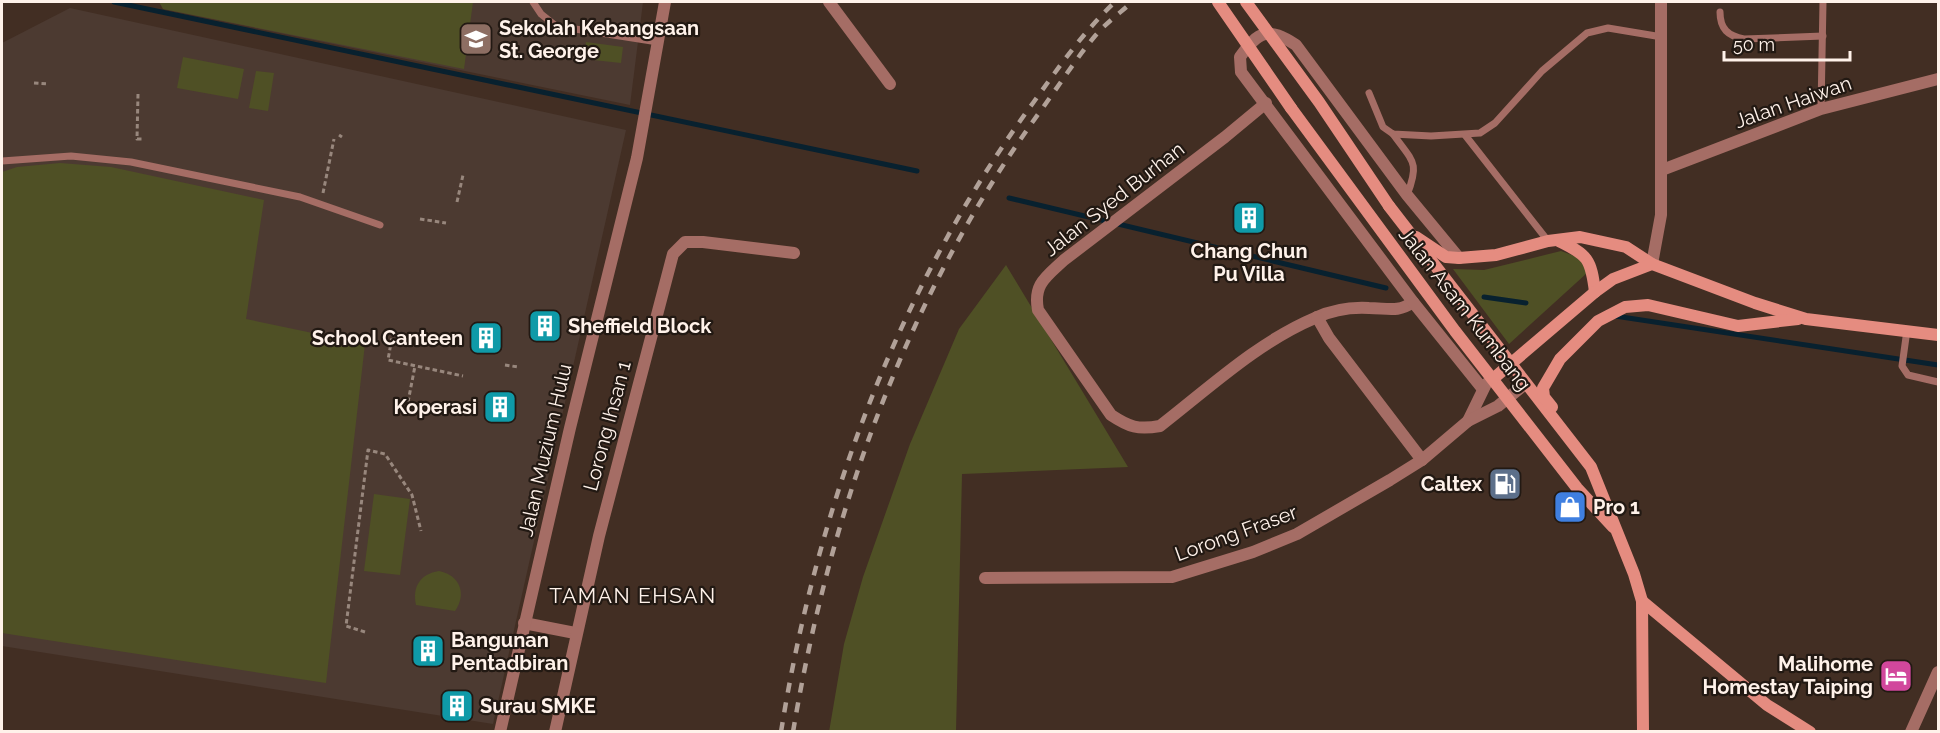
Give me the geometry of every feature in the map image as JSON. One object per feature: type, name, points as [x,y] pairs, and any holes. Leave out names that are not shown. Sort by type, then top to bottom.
[{"type":"main road","name":"Jalan Asam Kumbang","points":[[1218,2],[1291,108],[1437,308],[1494,378],[1577,488],[1614,528]]},
{"type":"main road","name":"Jalan Asam Kumbang","points":[[1246,2],[1319,102],[1426,257],[1564,436],[1591,467],[1634,574],[1642,601],[1643,732]]},
{"type":"main road","points":[[1410,233],[1446,257],[1459,258],[1496,255],[1580,237],[1626,247],[1652,264],[1755,303],[1806,319],[1938,335]]},
{"type":"main road","points":[[1553,241],[1581,252],[1591,264],[1595,292]]},
{"type":"main road","points":[[1494,378],[1613,279],[1652,264]]},
{"type":"main road","points":[[1564,436],[1566,427],[1544,397],[1543,388],[1560,359],[1598,321],[1618,310],[1648,305],[1738,326],[1806,319]]},
{"type":"main road","points":[[1642,601],[1767,705],[1810,732]]},
{"type":"street","name":"Jalan Muzium Hulu","points":[[500,732],[643,126],[665,2]]},
{"type":"street","points":[[829,2],[890,84]]},
{"type":"street","points":[[1652,264],[1661,215],[1661,2]]},
{"type":"street","points":[[1459,258],[1407,195],[1296,45],[1278,34],[1264,33],[1252,39],[1240,57],[1241,72],[1413,302],[1482,388]]},
{"type":"street","name":"Jalan Haiwan","points":[[1662,170],[1821,109],[1938,79]]},
{"type":"street","name":"Jalan Syed Burhan","points":[[1266,103],[1086,243],[1043,280],[1035,295],[1038,310],[1111,415],[1128,427],[1143,429],[1160,426],[1282,333],[1317,317],[1344,309],[1394,311],[1405,308],[1413,302]]},
{"type":"street","name":"Lorong Ihsan 1","points":[[555,732],[575,633],[673,254],[685,242],[703,242],[794,253]]},
{"type":"street","points":[[1317,317],[1329,338],[1422,460]]},
{"type":"street","name":"Lorong Fraser","points":[[1468,421],[1482,388],[1494,378]]},
{"type":"street","name":"Lorong Fraser","points":[[985,578],[1172,577],[1297,534],[1342,510],[1422,460],[1468,421],[1498,406],[1525,384]]},
{"type":"street","points":[[524,623],[575,633]]},
{"type":"street","points":[[1911,732],[1938,672]]},
{"type":"lane","points":[[533,2],[541,14],[556,26],[658,42]]},
{"type":"lane","points":[[1821,109],[1823,2]]},
{"type":"lane","points":[[1720,12],[1720,21],[1724,30],[1732,37],[1744,39],[1822,36]]},
{"type":"lane","points":[[1393,134],[1465,135],[1480,133],[1496,123],[1542,72],[1587,33],[1608,28],[1662,37]]},
{"type":"lane","points":[[1369,93],[1383,127],[1393,134],[1413,162],[1415,173],[1407,195]]},
{"type":"lane","points":[[1465,135],[1553,241]]},
{"type":"lane","points":[[2,161],[18,158],[71,156],[130,162],[300,197],[381,225]]},
{"type":"lane","points":[[1907,330],[1902,366],[1908,375],[1938,382]]},
{"type":"path","points":[[34,83],[48,84]]},
{"type":"path","points":[[138,94],[137,139],[144,139]]},
{"type":"path","points":[[323,195],[334,139]]},
{"type":"path","points":[[457,202],[463,175]]},
{"type":"path","points":[[420,219],[446,223]]},
{"type":"path","points":[[393,331],[388,360],[463,376]]},
{"type":"path","points":[[505,365],[518,367]]},
{"type":"path","points":[[408,402],[415,366]]},
{"type":"path","points":[[365,632],[346,626],[368,450],[385,454],[412,495],[421,531]]},
{"type":"shaded area","points":[[159,2],[473,2],[464,69],[163,9]]},
{"type":"shaded area","name":"Sekolah Kebangsaan St. George","points":[[162,2],[643,2],[630,105],[163,9]]},
{"type":"shaded area","points":[[70,8],[626,130],[493,724],[2,646],[2,43]]},
{"type":"shaded area","points":[[586,42],[623,47],[621,63],[584,59]]},
{"type":"shaded area","points":[[183,57],[244,69],[238,99],[177,88]]},
{"type":"shaded area","points":[[256,71],[274,73],[268,111],[249,108]]},
{"type":"shaded area","points":[[60,163],[111,167],[264,200],[246,319],[365,344],[326,683],[2,633],[2,172],[17,167]]},
{"type":"shaded area","points":[[1561,251],[1580,258],[1587,273],[1509,344],[1453,269],[1484,270]]},
{"type":"shaded area","points":[[1006,265],[1128,467],[962,474],[956,731],[829,732],[844,644],[863,577],[910,444],[959,329]]},
{"type":"shaded area","points":[[374,494],[410,499],[400,575],[364,571]]},
{"type":"shaded area","points":[[439,571],[452,577],[459,586],[461,598],[455,611],[416,605],[415,593],[419,582],[427,575]]},
{"type":"waterway","points":[[114,2],[917,171]]},
{"type":"waterway","points":[[1009,198],[1386,288]]},
{"type":"waterway","points":[[1484,297],[1526,303]]},
{"type":"waterway","points":[[1615,316],[1938,365]]},
{"type":"railway","points":[[781,732],[797,648],[817,565],[841,483],[870,402],[903,324],[942,247],[985,174],[1062,63],[1092,25],[1115,2]]},
{"type":"railway","points":[[793,732],[828,568],[852,487],[880,408],[913,331],[950,255],[992,183],[1088,45],[1132,2]]},
{"type":"place","name":"Sekolah Kebangsaan St. George","points":[[476,39]]},
{"type":"place","name":"Chang Chun Pu Villa","points":[[1249,218]]},
{"type":"place","name":"Sheffield Block","points":[[545,326]]},
{"type":"place","name":"School Canteen","points":[[486,338]]},
{"type":"place","name":"Koperasi","points":[[500,407]]},
{"type":"place","name":"Caltex","points":[[1505,484]]},
{"type":"place","name":"Pro 1","points":[[1570,507]]},
{"type":"place","name":"Bangunan Pentadbiran","points":[[428,651]]},
{"type":"place","name":"Malihome Homestay Taiping","points":[[1896,676]]},
{"type":"place","name":"Surau SMKE","points":[[457,706]]},
{"type":"district","name":"TAMAN EHSAN","points":[[633,596]]}]
